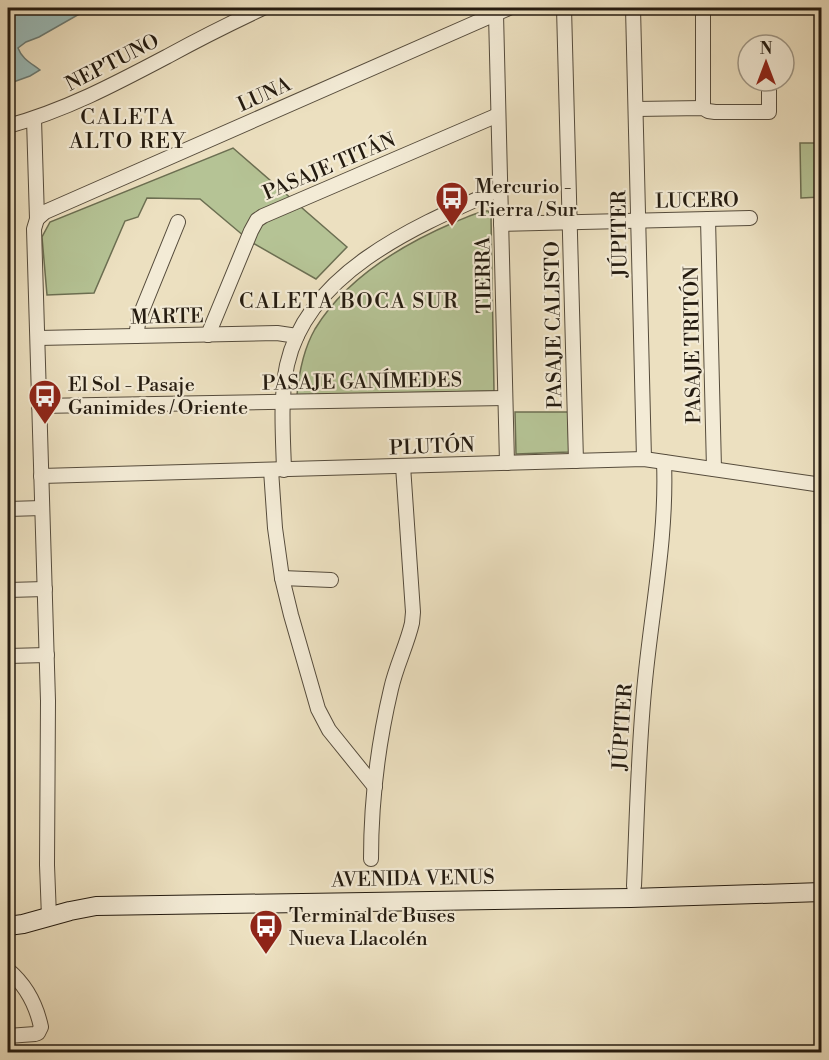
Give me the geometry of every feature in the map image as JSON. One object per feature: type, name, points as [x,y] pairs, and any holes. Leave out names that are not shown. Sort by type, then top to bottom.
[{"type":"street","name":"NEPTUNO","points":[[8,126],[68,106],[107,88],[263,8]]},
{"type":"street","name":"LUNA","points":[[37,219],[45,212],[509,8]]},
{"type":"street","name":"PASAJE CALISTO","points":[[564,8],[576,461]]},
{"type":"street","name":"JÚPITER","points":[[633,8],[644,459]]},
{"type":"street","points":[[703,8],[704,108]]},
{"type":"street","name":"TIERRA","points":[[496,14],[507,463]]},
{"type":"street","points":[[636,109],[704,108],[715,112],[769,112],[769,93]]},
{"type":"street","name":"PASAJE TITÁN","points":[[208,334],[257,220],[498,115]]},
{"type":"street","points":[[34,118],[37,219],[34,229],[48,701],[49,912]]},
{"type":"street","points":[[375,788],[329,730],[322,717],[282,578],[275,528],[283,388],[288,362],[297,336],[306,320],[327,291],[340,279],[426,222],[500,189]]},
{"type":"street","name":"LUCERO","points":[[501,224],[750,218]]},
{"type":"street","name":"PASAJE TRITÓN","points":[[708,219],[714,469]]},
{"type":"street","points":[[136,336],[139,318],[178,222]]},
{"type":"street","name":"MARTE","points":[[38,338],[277,333],[297,336]]},
{"type":"street","name":"PASAJE GANÍMEDES","points":[[39,406],[505,398]]},
{"type":"street","name":"PLUTÓN","points":[[41,476],[644,459],[822,484]]},
{"type":"street","name":"JÚPITER","points":[[634,886],[643,701],[662,548],[665,500],[664,462]]},
{"type":"street","points":[[371,859],[375,788],[391,687],[412,623],[413,612],[403,466]]},
{"type":"street","points":[[8,508],[42,508]]},
{"type":"street","points":[[282,578],[331,580]]},
{"type":"street","points":[[8,591],[45,589]]},
{"type":"street","points":[[8,656],[46,655]]},
{"type":"street","name":"AVENIDA VENUS","points":[[8,926],[23,924],[76,900],[104,897],[822,882]]},
{"type":"street","name":"AVENIDA VENUS","points":[[8,915],[70,911],[96,906],[631,898],[822,892]]},
{"type":"street","points":[[8,970],[16,976],[28,992],[41,1027],[35,1034],[8,1036]]},
{"type":"green space","points":[[800,143],[821,143],[821,197],[801,198]]},
{"type":"green space","points":[[233,148],[347,247],[316,279],[251,242],[200,199],[147,198],[138,217],[125,221],[94,293],[47,295],[42,237],[50,222]]},
{"type":"green space","points":[[485,211],[491,215],[494,391],[297,395],[307,345],[315,329],[342,294],[376,265],[415,241]]},
{"type":"green space","points":[[515,412],[568,412],[569,452],[516,454]]},
{"type":"water","points":[[8,8],[90,8],[18,48],[24,58],[40,70],[8,84]]},
{"type":"place","name":"Mercurio - Tierra / Sur","points":[[452,227]]},
{"type":"place","name":"El Sol - Pasaje Ganimides / Oriente","points":[[45,425]]},
{"type":"place","name":"Terminal de Buses Nueva Llacolén","points":[[266,955]]},
{"type":"district","name":"CALETA ALTO REY","points":[[128,129]]},
{"type":"district","name":"CALETA BOCA SUR","points":[[349,301]]}]
